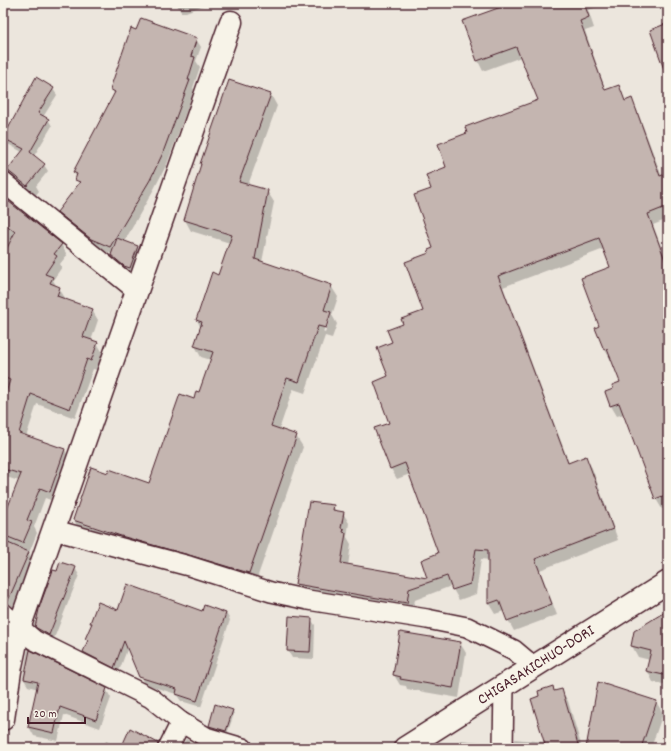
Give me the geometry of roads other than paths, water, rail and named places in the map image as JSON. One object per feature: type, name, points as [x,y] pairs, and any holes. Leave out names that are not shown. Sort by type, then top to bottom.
[{"type":"street","points":[[3,719],[10,671],[19,628],[230,22]]},
{"type":"street","points":[[3,182],[137,291]]},
{"type":"street","points":[[54,530],[189,566],[271,592],[308,600],[467,627],[514,650],[533,666]]},
{"type":"street","name":"CHIGASAKICHUO-DORI","points":[[405,748],[668,582]]},
{"type":"street","points":[[3,613],[34,640],[151,698],[181,722],[206,737],[243,748]]},
{"type":"street","points":[[503,748],[504,686]]},
{"type":"street","points":[[168,748],[181,722]]}]
